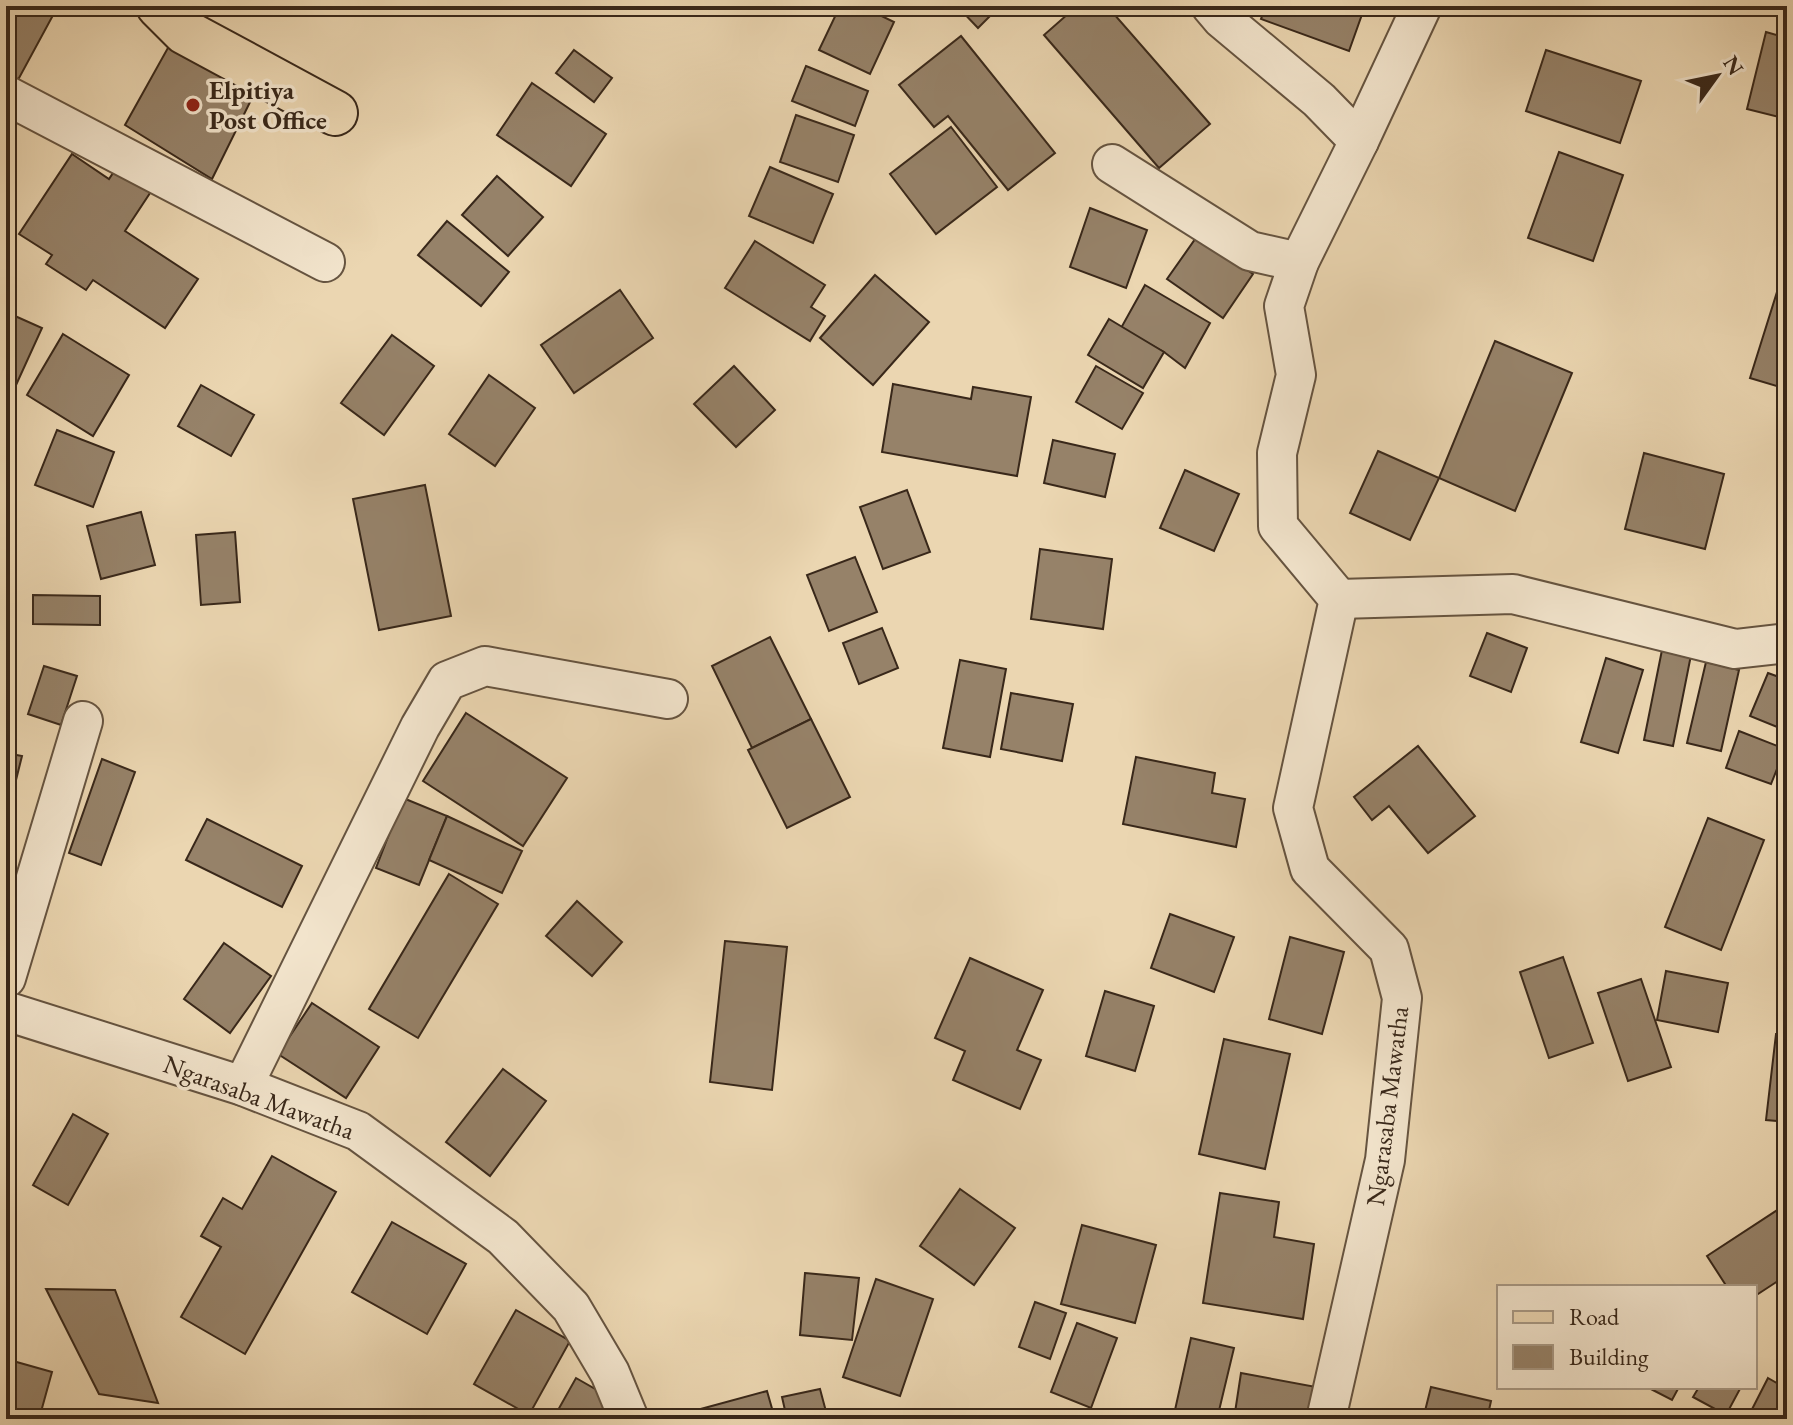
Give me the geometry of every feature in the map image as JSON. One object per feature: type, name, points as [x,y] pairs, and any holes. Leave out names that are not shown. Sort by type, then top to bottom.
[{"type":"main road","points":[[159,6],[185,32],[335,113]]},
{"type":"street","points":[[1211,6],[1222,19],[1319,100],[1359,141]]},
{"type":"street","points":[[1422,6],[1299,262],[1284,306],[1296,375],[1277,453],[1278,526],[1339,599],[1513,594],[1735,649],[1787,643]]},
{"type":"street","points":[[6,95],[325,262]]},
{"type":"street","points":[[1112,164],[1250,251],[1299,262]]},
{"type":"street","name":"Ngarasaba Mawatha","points":[[1326,1419],[1385,1160],[1402,998],[1389,949],[1310,869],[1293,808],[1339,599]]},
{"type":"street","points":[[243,1086],[420,727],[447,681],[485,666],[668,699]]},
{"type":"street","points":[[6,978],[83,721]]},
{"type":"street","name":"Ngarasaba Mawatha","points":[[6,1011],[243,1086],[358,1131],[503,1237],[571,1307],[610,1373],[629,1419]]},
{"type":"building","points":[[6,6],[58,6],[12,91],[6,88]]},
{"type":"building","points":[[840,6],[861,6],[894,22],[870,74],[819,50]]},
{"type":"building","points":[[957,6],[1000,6],[978,28]]},
{"type":"building","points":[[1077,6],[1107,6],[1210,124],[1159,168],[1044,35]]},
{"type":"building","points":[[1266,6],[1365,6],[1349,51],[1261,19]]},
{"type":"building","points":[[1766,32],[1787,38],[1787,119],[1747,109]]},
{"type":"building","points":[[961,36],[1055,153],[1008,190],[948,116],[934,127],[899,85]]},
{"type":"building","name":"Elpitiya Post Office","points":[[174,37],[259,84],[212,179],[125,125]]},
{"type":"building","points":[[574,50],[612,78],[594,102],[556,73]]},
{"type":"building","points":[[1546,50],[1641,81],[1620,143],[1526,111]]},
{"type":"building","points":[[806,66],[868,91],[855,126],[792,101]]},
{"type":"building","points":[[532,83],[606,134],[571,186],[497,135]]},
{"type":"building","points":[[796,115],[854,135],[838,182],[780,162]]},
{"type":"building","points":[[951,127],[997,187],[936,234],[890,174]]},
{"type":"building","points":[[1559,152],[1623,175],[1593,261],[1528,238]]},
{"type":"building","points":[[72,154],[109,179],[119,164],[154,187],[125,231],[198,279],[165,328],[93,280],[86,290],[46,264],[52,255],[19,234]]},
{"type":"building","points":[[770,167],[833,194],[813,243],[749,216]]},
{"type":"building","points":[[497,176],[543,217],[508,256],[462,215]]},
{"type":"building","points":[[1090,208],[1147,230],[1126,288],[1070,267]]},
{"type":"building","points":[[447,221],[509,272],[481,306],[418,255]]},
{"type":"building","points":[[1198,235],[1253,274],[1223,318],[1167,279]]},
{"type":"building","points":[[755,241],[825,285],[811,307],[825,316],[810,341],[725,288]]},
{"type":"building","points":[[1787,260],[1787,389],[1750,378]]},
{"type":"building","points":[[875,275],[929,322],[873,385],[820,338]]},
{"type":"building","points":[[1145,285],[1210,323],[1185,368],[1164,352],[1121,328]]},
{"type":"building","points":[[620,290],[653,338],[574,393],[541,345]]},
{"type":"building","points":[[6,312],[42,328],[6,407]]},
{"type":"building","points":[[1109,319],[1164,352],[1143,388],[1088,355]]},
{"type":"building","points":[[63,334],[129,375],[93,436],[27,395]]},
{"type":"building","points":[[392,335],[434,366],[384,435],[341,403]]},
{"type":"building","points":[[1495,341],[1572,373],[1515,511],[1439,478]]},
{"type":"building","points":[[734,366],[775,410],[736,447],[694,404]]},
{"type":"building","points":[[1096,366],[1143,393],[1122,429],[1076,402]]},
{"type":"building","points":[[489,375],[535,408],[495,466],[449,434]]},
{"type":"building","points":[[893,384],[971,399],[973,387],[1031,397],[1017,476],[882,452]]},
{"type":"building","points":[[201,385],[254,415],[231,456],[178,426]]},
{"type":"building","points":[[57,430],[114,452],[93,507],[35,485]]},
{"type":"building","points":[[6,440],[13,443],[6,458]]},
{"type":"building","points":[[1053,440],[1115,454],[1105,497],[1044,483]]},
{"type":"building","points":[[1378,451],[1439,478],[1410,540],[1350,513]]},
{"type":"building","points":[[1644,453],[1724,474],[1705,549],[1625,529]]},
{"type":"building","points":[[1185,470],[1239,494],[1214,551],[1160,528]]},
{"type":"building","points":[[425,485],[451,616],[379,630],[353,499]]},
{"type":"building","points":[[907,490],[930,552],[883,569],[860,507]]},
{"type":"building","points":[[141,512],[155,565],[101,579],[87,526]]},
{"type":"building","points":[[235,532],[240,602],[201,605],[196,535]]},
{"type":"building","points":[[1040,549],[1112,559],[1103,629],[1031,619]]},
{"type":"building","points":[[855,557],[877,612],[829,631],[807,575]]},
{"type":"building","points":[[33,595],[100,596],[100,625],[33,624]]},
{"type":"building","points":[[882,628],[898,668],[859,684],[843,643]]},
{"type":"building","points":[[1487,633],[1527,648],[1511,692],[1470,676]]},
{"type":"building","points":[[770,637],[811,719],[752,748],[712,666]]},
{"type":"building","points":[[1662,650],[1691,655],[1673,746],[1644,740]]},
{"type":"building","points":[[1606,658],[1643,670],[1618,753],[1581,742]]},
{"type":"building","points":[[960,660],[1006,669],[990,757],[943,748]]},
{"type":"building","points":[[1706,662],[1739,670],[1721,751],[1687,743]]},
{"type":"building","points":[[44,666],[77,676],[61,725],[28,714]]},
{"type":"building","points":[[6,667],[15,669],[6,705]]},
{"type":"building","points":[[1768,673],[1787,680],[1787,731],[1750,716]]},
{"type":"building","points":[[1011,693],[1073,704],[1062,761],[1001,749]]},
{"type":"building","points":[[466,713],[567,778],[523,846],[423,781]]},
{"type":"building","points":[[811,719],[850,797],[787,828],[748,750]]},
{"type":"building","points":[[1739,731],[1785,749],[1771,784],[1726,768]]},
{"type":"building","points":[[1418,746],[1475,816],[1428,853],[1389,806],[1372,820],[1354,797]]},
{"type":"building","points":[[6,753],[22,756],[6,820]]},
{"type":"building","points":[[1136,757],[1215,773],[1212,793],[1245,799],[1236,847],[1123,824]]},
{"type":"building","points":[[102,759],[135,772],[101,865],[69,853]]},
{"type":"building","points":[[403,798],[447,816],[419,885],[376,868]]},
{"type":"building","points":[[447,816],[522,851],[502,893],[429,860]]},
{"type":"building","points":[[1708,818],[1764,840],[1721,950],[1665,927]]},
{"type":"building","points":[[207,819],[302,866],[282,907],[186,860]]},
{"type":"building","points":[[449,874],[498,904],[418,1038],[369,1009]]},
{"type":"building","points":[[577,901],[622,942],[592,976],[546,936]]},
{"type":"building","points":[[1170,914],[1234,937],[1214,992],[1151,968]]},
{"type":"building","points":[[1290,937],[1344,952],[1322,1034],[1269,1019]]},
{"type":"building","points":[[725,941],[787,947],[772,1090],[710,1082]]},
{"type":"building","points":[[224,943],[271,976],[230,1033],[184,999]]},
{"type":"building","points":[[1563,957],[1593,1043],[1549,1058],[1520,972]]},
{"type":"building","points":[[970,958],[1043,990],[1017,1050],[1041,1060],[1020,1109],[953,1080],[965,1051],[935,1038]]},
{"type":"building","points":[[1666,971],[1728,983],[1718,1032],[1657,1020]]},
{"type":"building","points":[[1641,979],[1671,1067],[1628,1081],[1598,993]]},
{"type":"building","points":[[1105,991],[1154,1006],[1135,1071],[1086,1056]]},
{"type":"building","points":[[312,1003],[379,1047],[346,1098],[278,1054]]},
{"type":"building","points":[[1776,1034],[1787,1035],[1787,1122],[1766,1120]]},
{"type":"building","points":[[1224,1039],[1290,1054],[1265,1169],[1199,1154]]},
{"type":"building","points":[[503,1069],[546,1101],[490,1176],[446,1142]]},
{"type":"building","points":[[73,1114],[108,1134],[68,1205],[33,1185]]},
{"type":"building","points":[[272,1156],[336,1192],[245,1354],[181,1317],[221,1247],[201,1236],[223,1198],[242,1209]]},
{"type":"building","points":[[960,1189],[1015,1228],[974,1285],[920,1246]]},
{"type":"building","points":[[1220,1193],[1279,1202],[1274,1237],[1314,1244],[1303,1319],[1203,1303]]},
{"type":"building","points":[[1785,1205],[1787,1208],[1787,1275],[1757,1295],[1757,1285],[1726,1285],[1707,1256]]},
{"type":"building","points":[[392,1222],[466,1264],[427,1334],[352,1292]]},
{"type":"building","points":[[1082,1225],[1156,1245],[1135,1323],[1061,1304]]},
{"type":"building","points":[[805,1273],[859,1278],[852,1340],[800,1335]]},
{"type":"building","points":[[876,1279],[933,1299],[900,1396],[843,1377]]},
{"type":"building","points":[[46,1289],[115,1290],[158,1403],[99,1394]]},
{"type":"building","points":[[1035,1302],[1066,1313],[1050,1359],[1019,1347]]},
{"type":"building","points":[[516,1310],[570,1341],[529,1415],[474,1384]]},
{"type":"building","points":[[1077,1323],[1117,1338],[1091,1408],[1051,1392]]},
{"type":"building","points":[[1191,1338],[1234,1348],[1217,1419],[1173,1419]]},
{"type":"building","points":[[6,1359],[52,1372],[39,1419],[6,1419]]},
{"type":"building","points":[[1241,1373],[1316,1387],[1311,1419],[1234,1419]]},
{"type":"building","points":[[576,1378],[609,1397],[597,1419],[553,1419]]},
{"type":"building","points":[[1768,1378],[1787,1389],[1787,1419],[1747,1419]]},
{"type":"building","points":[[1431,1387],[1491,1401],[1487,1419],[1423,1419]]},
{"type":"building","points":[[820,1389],[828,1419],[787,1419],[782,1397]]},
{"type":"building","points":[[1651,1389],[1678,1389],[1672,1400]]},
{"type":"building","points":[[1698,1389],[1740,1389],[1726,1415],[1693,1397]]},
{"type":"building","points":[[767,1391],[775,1419],[700,1419],[697,1410]]},
{"type":"place","name":"Elpitiya Post Office","points":[[193,105]]}]
